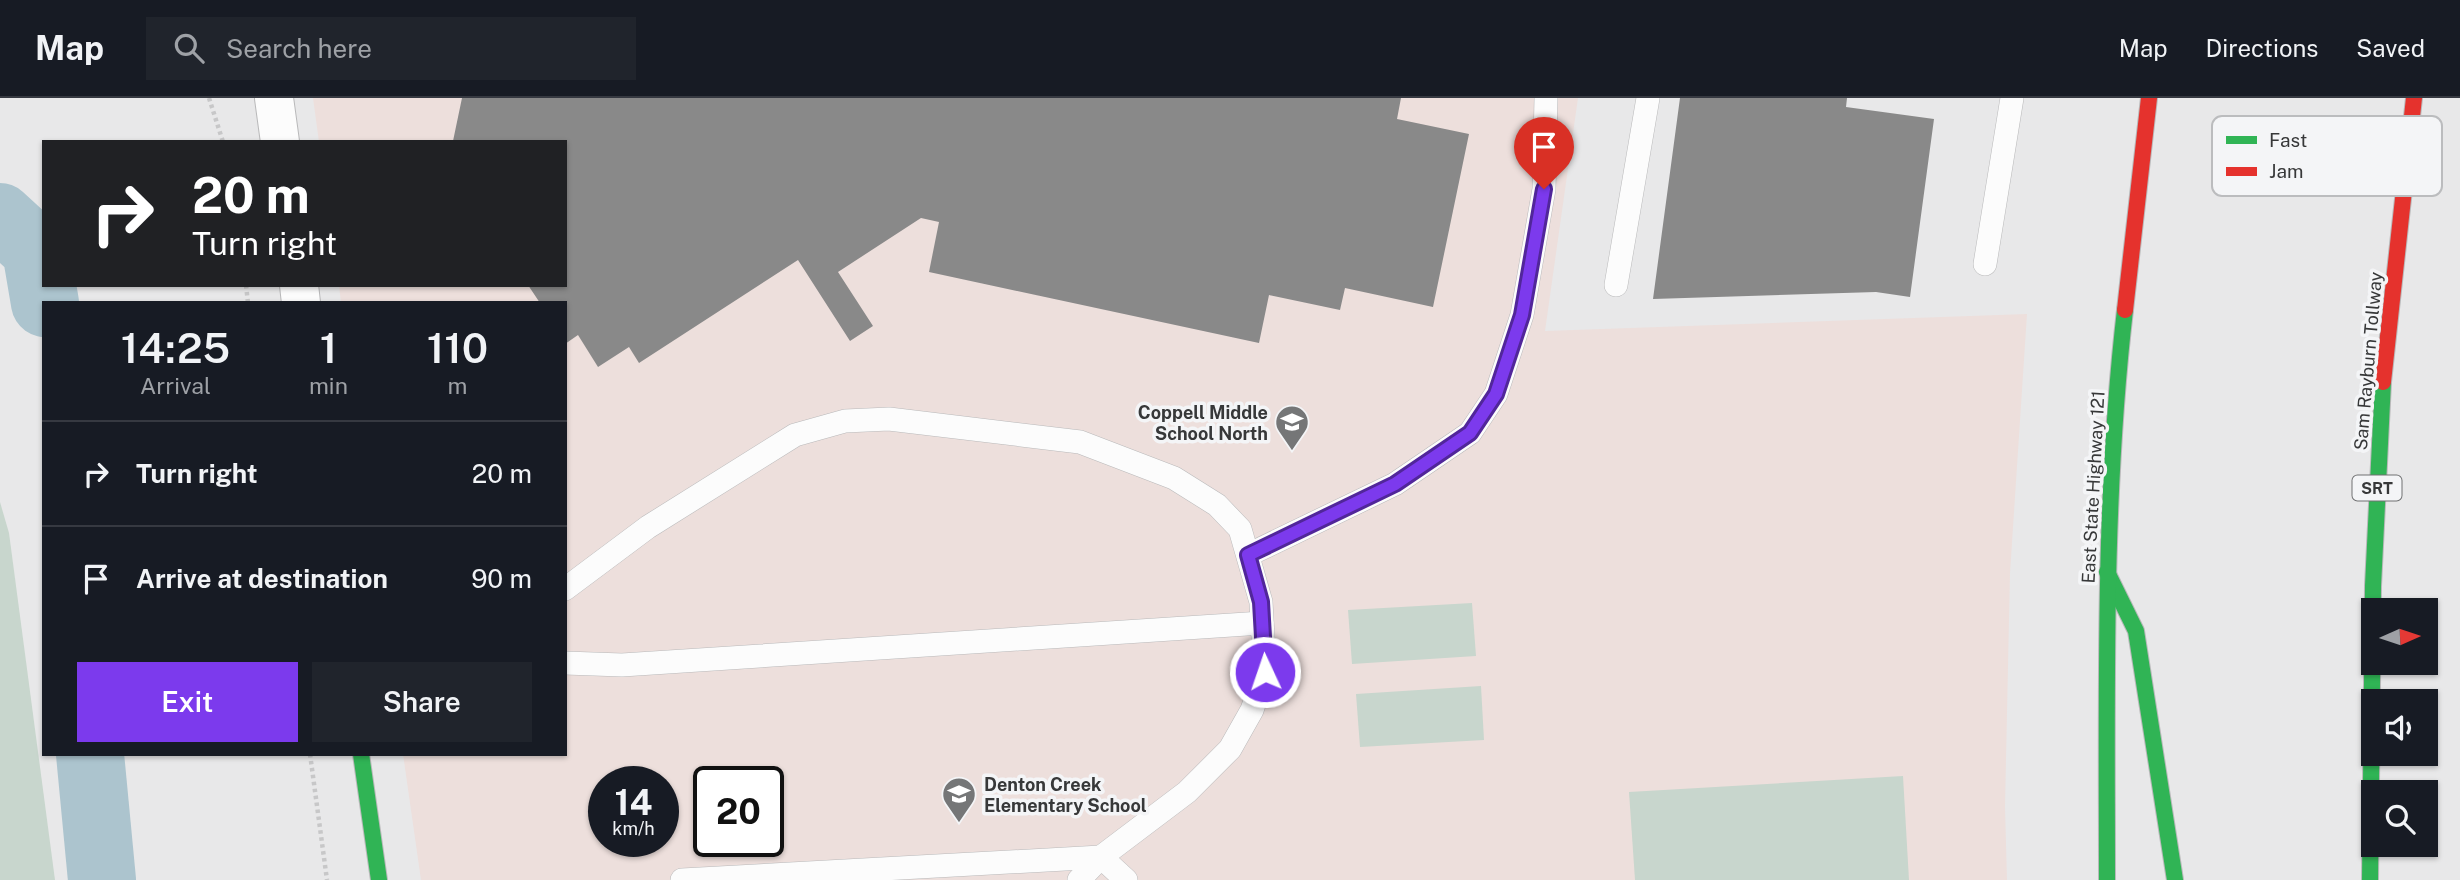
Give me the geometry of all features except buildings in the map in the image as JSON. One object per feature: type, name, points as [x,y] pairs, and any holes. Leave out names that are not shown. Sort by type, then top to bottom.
[{"type":"main road","name":"East State Highway 121","points":[[2107,880],[2107,572],[2118,368],[2149,98]]},
{"type":"main road","name":"Sam Rayburn Tollway","points":[[2412,116],[2414,98]]},
{"type":"main road","name":"Sam Rayburn Tollway","points":[[2370,880],[2368,690],[2380,413],[2403,196]]},
{"type":"main road","points":[[2107,572],[2136,631],[2175,880]]},
{"type":"main road","points":[[361,756],[379,880]]},
{"type":"street","points":[[274,98],[280,140]]},
{"type":"lane","points":[[1248,555],[1395,484],[1470,433],[1496,394],[1522,315],[1540,214],[1544,189],[1546,98]]},
{"type":"lane","points":[[1616,285],[1648,98]]},
{"type":"lane","points":[[1985,264],[2012,98]]},
{"type":"lane","points":[[567,588],[648,527],[794,435],[856,420],[889,419],[1080,442],[1174,478],[1217,505],[1240,529],[1261,602],[1265,672],[1252,710],[1230,749],[1187,792],[1101,857],[1079,880]]},
{"type":"lane","points":[[567,663],[622,665],[1262,623]]},
{"type":"lane","points":[[682,880],[1101,857],[1126,880]]},
{"type":"path","points":[[209,98],[222,140]]},
{"type":"path","points":[[310,756],[327,880]]},
{"type":"shaded area","name":"Coppell Middle School North","points":[[313,98],[1578,98],[1545,331],[2027,314],[2010,573],[2005,807],[2007,880],[421,880],[403,756],[567,756],[567,301],[341,301],[339,287],[567,287],[567,140],[319,140]]},
{"type":"shaded area","points":[[0,502],[9,533],[55,880],[0,880]]},
{"type":"shaded area","points":[[1472,603],[1476,656],[1352,664],[1348,610]]},
{"type":"shaded area","points":[[1481,686],[1484,740],[1360,747],[1356,694]]},
{"type":"shaded area","points":[[1903,776],[1909,880],[1635,880],[1629,792]]},
{"type":"waterway","points":[[0,217],[36,250],[42,285]]},
{"type":"waterway","points":[[42,287],[45,301]]},
{"type":"waterway","points":[[90,756],[102,880]]},
{"type":"traffic: fast","points":[[2107,880],[2110,523],[2125,310]]},
{"type":"traffic: fast","points":[[2370,880],[2373,586],[2383,382]]},
{"type":"traffic: fast","points":[[2107,572],[2136,631],[2175,880]]},
{"type":"traffic: fast","points":[[361,756],[379,880]]},
{"type":"traffic: jam","points":[[2125,310],[2149,98]]},
{"type":"traffic: jam","points":[[2412,116],[2414,98]]},
{"type":"traffic: jam","points":[[2383,382],[2403,196]]},
{"type":"place","name":"Coppell Middle School North","points":[[1292,452]]},
{"type":"place","name":"Denton Creek Elementary School","points":[[959,824]]},
{"type":"route","points":[[1265,672],[1261,602],[1248,555],[1395,484],[1470,433],[1496,394],[1522,315],[1544,189]]}]
